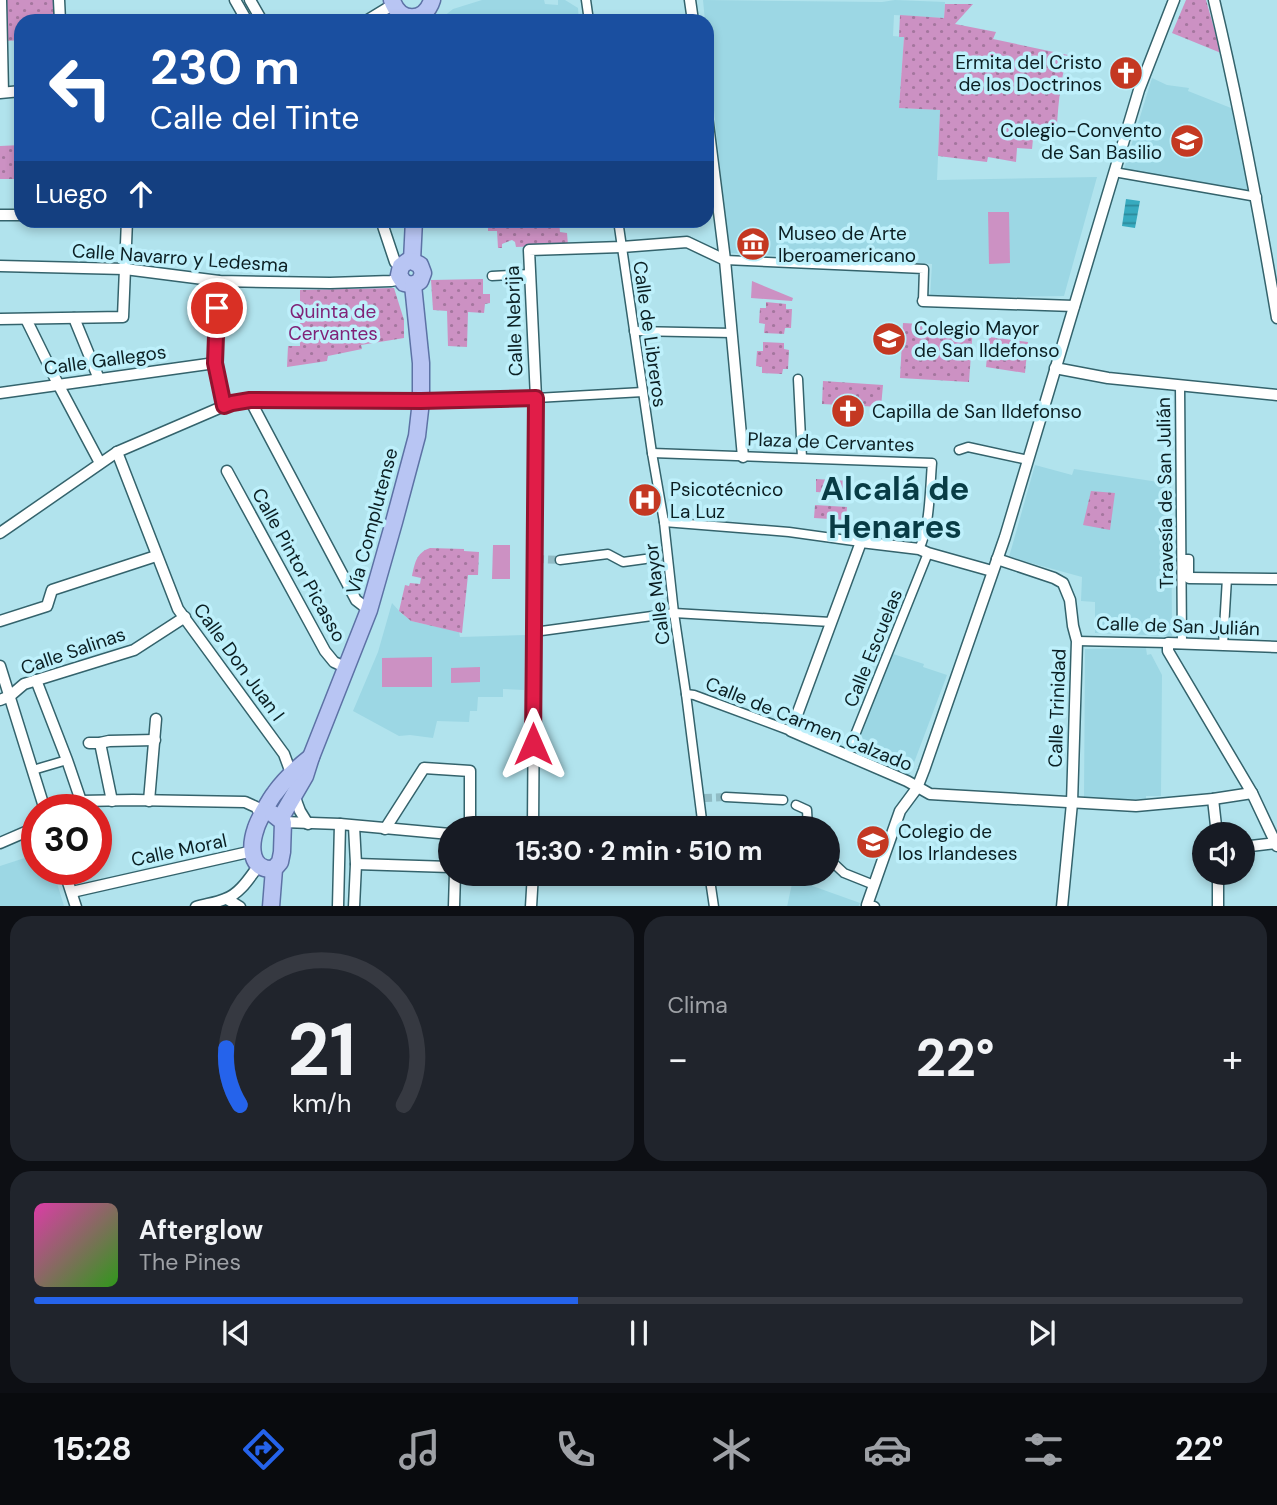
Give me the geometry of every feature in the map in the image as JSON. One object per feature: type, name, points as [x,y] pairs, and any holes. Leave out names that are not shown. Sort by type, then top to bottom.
[{"type":"main road","name":"Vía Complutense","points":[[281,821],[305,776],[369,610],[417,436],[421,363],[407,273],[413,228]]},
{"type":"main road","name":"Vía Complutense","points":[[263,864],[256,826],[272,796],[291,774],[311,757]]},
{"type":"main road","points":[[262,817],[274,814],[281,821],[282,852],[280,862],[263,864]]},
{"type":"main road","points":[[262,906],[263,864]]},
{"type":"main road","points":[[263,864],[271,906]]},
{"type":"street","points":[[2,0],[2,92]]},
{"type":"street","points":[[869,906],[900,811],[917,788],[997,559],[1139,90],[1174,0]]},
{"type":"street","points":[[1214,0],[1257,197],[1277,318]]},
{"type":"street","points":[[376,14],[393,2]]},
{"type":"street","points":[[714,172],[743,457]]},
{"type":"street","points":[[1114,172],[1257,197]]},
{"type":"street","points":[[0,319],[123,317],[127,228]]},
{"type":"street","points":[[384,228],[395,262],[407,273]]},
{"type":"street","name":"Calle de Libreros","points":[[619,228],[652,453]]},
{"type":"street","points":[[622,247],[687,242],[725,260],[924,269],[923,301],[1074,306]]},
{"type":"street","name":"Calle Nebrija","points":[[533,816],[536,398],[529,250],[622,247]]},
{"type":"street","name":"Calle Navarro y Ledesma","points":[[0,266],[125,269],[219,281],[330,283],[391,281],[407,273]]},
{"type":"street","points":[[492,276],[530,274]]},
{"type":"street","points":[[219,281],[215,363],[224,406]]},
{"type":"street","points":[[74,318],[99,379]]},
{"type":"street","points":[[26,319],[100,463]]},
{"type":"street","points":[[634,331],[732,333]]},
{"type":"street","name":"Calle Gallegos","points":[[0,393],[215,363]]},
{"type":"street","points":[[1055,368],[1108,378],[1277,395]]},
{"type":"street","points":[[797,379],[802,458]]},
{"type":"street","name":"Travesía de San Julián","points":[[1180,385],[1182,644]]},
{"type":"street","points":[[0,533],[117,452],[232,403],[250,400],[421,401],[536,398],[643,392]]},
{"type":"street","points":[[250,400],[356,600],[369,610]]},
{"type":"street","points":[[959,450],[968,447],[1028,460]]},
{"type":"street","name":"Calle Don Juan I","points":[[117,452],[178,609],[284,754],[291,774]]},
{"type":"street","points":[[652,453],[664,522],[789,532],[860,545],[923,551],[992,572]]},
{"type":"street","name":"Plaza de Cervantes","points":[[652,453],[932,463],[923,551]]},
{"type":"street","name":"Calle Pintor Picasso","points":[[227,471],[325,651],[334,662],[347,668]]},
{"type":"street","name":"Calle Mayor","points":[[664,522],[703,816]]},
{"type":"street","points":[[791,731],[860,545]]},
{"type":"street","name":"Calle Escuelas","points":[[847,755],[923,551]]},
{"type":"street","points":[[560,560],[608,554],[623,562],[645,559]]},
{"type":"street","points":[[0,621],[47,606],[52,590],[156,556]]},
{"type":"street","name":"Calle Trinidad","points":[[997,559],[1063,583],[1070,600],[1077,641],[1072,803],[1062,906]]},
{"type":"street","points":[[1182,559],[1189,559],[1189,578],[1277,579]]},
{"type":"street","points":[[1223,645],[1227,578]]},
{"type":"street","points":[[534,632],[674,613],[831,622]]},
{"type":"street","name":"Calle Salinas","points":[[5,698],[24,684],[134,650],[185,618]]},
{"type":"street","name":"Calle de San Julián","points":[[1077,641],[1277,647]]},
{"type":"street","points":[[1168,643],[1168,651],[1252,793],[1276,845],[1255,846]]},
{"type":"street","points":[[0,666],[5,698],[40,794]]},
{"type":"street","points":[[36,680],[79,794]]},
{"type":"street","name":"Calle de Carmen Calzado","points":[[687,694],[791,731],[907,781],[930,794],[1136,806],[1252,793]]},
{"type":"street","points":[[149,801],[156,719]]},
{"type":"street","points":[[110,794],[95,743],[155,740]]},
{"type":"street","points":[[33,770],[67,760]]},
{"type":"street","points":[[385,829],[424,768],[470,771],[470,816]]},
{"type":"street","points":[[294,795],[308,824]]},
{"type":"street","points":[[726,797],[783,800]]},
{"type":"street","points":[[1213,799],[1216,822]]},
{"type":"street","points":[[112,801],[245,802],[256,807],[262,817]]},
{"type":"street","points":[[796,805],[807,810],[807,816]]},
{"type":"street","points":[[281,821],[438,833]]},
{"type":"street","points":[[338,906],[340,824]]},
{"type":"street","points":[[354,827],[354,906]]},
{"type":"street","points":[[0,843],[21,834]]},
{"type":"street","points":[[196,906],[227,899],[263,864]]},
{"type":"street","name":"Calle Moral","points":[[72,892],[263,864]]},
{"type":"street","points":[[356,864],[438,867]]},
{"type":"street","points":[[840,869],[874,885]]},
{"type":"street","points":[[69,885],[76,906]]},
{"type":"street","points":[[1218,885],[1218,906]]},
{"type":"street","points":[[454,886],[454,906]]},
{"type":"street","points":[[531,906],[532,886]]},
{"type":"street","points":[[711,886],[714,906]]},
{"type":"street","points":[[227,899],[240,906]]},
{"type":"shaded area","points":[[482,0],[544,0],[545,4],[558,5],[558,0],[565,0],[578,8],[578,14],[447,14],[453,9]]},
{"type":"shaded area","points":[[703,0],[945,2],[944,18],[894,15],[893,36],[904,37],[899,108],[940,110],[937,180],[1097,177],[1064,296],[930,298],[932,264],[729,253],[714,110],[714,14],[704,14]]},
{"type":"shaded area","name":"Colegio-Convento de San Basilio","points":[[1152,78],[1167,85],[1189,88],[1188,91],[1236,110],[1251,191],[1123,172]]},
{"type":"shaded area","points":[[1126,199],[1140,201],[1135,228],[1122,226]]},
{"type":"shaded area","points":[[1035,465],[1072,475],[1074,469],[1171,484],[1172,636],[1095,633],[1095,602],[1081,601],[1082,577],[1009,557]]},
{"type":"shaded area","points":[[392,603],[411,621],[459,632],[460,637],[525,635],[524,690],[503,689],[503,697],[478,697],[477,711],[470,711],[469,722],[437,721],[433,738],[399,736],[353,711],[378,652]]},
{"type":"shaded area","points":[[1146,648],[1147,655],[1151,654],[1162,675],[1161,796],[1103,801],[1103,798],[1084,797],[1085,649]]},
{"type":"shaded area","points":[[890,653],[947,675],[909,776],[852,751]]},
{"type":"shaded area","points":[[21,859],[21,885],[58,885],[64,906],[0,906],[0,866]]},
{"type":"shaded area","points":[[792,886],[813,886],[860,903],[858,906],[787,906]]},
{"type":"green space","points":[[7,0],[57,0],[57,14],[14,14],[14,40],[6,41]]},
{"type":"green space","points":[[1186,0],[1206,0],[1221,53],[1172,33]]},
{"type":"green space","points":[[945,4],[973,4],[955,24],[996,32],[993,39],[1068,55],[1058,108],[1056,140],[1033,139],[1032,149],[1017,148],[1016,162],[988,157],[987,162],[938,156],[940,110],[899,108],[904,37],[899,37],[900,15],[944,18]]},
{"type":"green space","points":[[14,145],[14,179],[0,179],[0,146]]},
{"type":"green space","points":[[988,212],[1009,212],[1010,263],[989,264]]},
{"type":"green space","points":[[488,228],[560,228],[560,232],[567,233],[568,245],[516,247],[512,240],[498,248],[497,231],[488,231]]},
{"type":"green space","points":[[483,279],[483,294],[490,294],[490,303],[485,304],[484,313],[468,312],[467,347],[448,346],[447,311],[433,310],[431,280]]},
{"type":"green space","points":[[752,281],[793,298],[792,301],[751,298]]},
{"type":"green space","name":"Quinta de Cervantes","points":[[394,288],[404,320],[404,338],[361,345],[362,349],[328,356],[327,361],[287,367],[288,346],[300,346],[300,290]]},
{"type":"green space","points":[[766,302],[786,304],[786,309],[792,309],[791,328],[785,328],[784,334],[764,333],[765,324],[759,323],[760,308],[766,308]]},
{"type":"green space","points":[[903,323],[973,327],[969,382],[900,378]]},
{"type":"green space","points":[[989,337],[1028,342],[1025,373],[986,367]]},
{"type":"green space","points":[[763,342],[784,343],[784,349],[789,350],[788,369],[783,369],[782,374],[762,373],[762,367],[756,366],[757,351],[763,351]]},
{"type":"green space","points":[[823,381],[883,385],[881,407],[822,404]]},
{"type":"green space","points":[[816,479],[849,481],[848,494],[816,492]]},
{"type":"green space","points":[[1091,491],[1115,493],[1110,530],[1083,525]]},
{"type":"green space","points":[[815,505],[847,507],[846,520],[814,518]]},
{"type":"green space","points":[[493,545],[510,545],[510,579],[492,579]]},
{"type":"green space","points":[[430,548],[479,552],[478,575],[468,575],[462,633],[411,621],[399,611],[405,585],[420,584],[421,578],[412,576],[414,567],[419,556]]},
{"type":"green space","points":[[432,657],[432,687],[382,687],[382,658]]},
{"type":"green space","points":[[480,667],[480,682],[451,683],[451,668]]},
{"type":"tunnel","points":[[645,559],[668,557]]},
{"type":"tunnel","points":[[536,559],[560,560]]},
{"type":"tunnel","points":[[704,798],[726,797]]},
{"type":"place","name":"Ermita del Cristo de los Doctrinos","points":[[1126,73]]},
{"type":"place","name":"Colegio-Convento de San Basilio","points":[[1187,141]]},
{"type":"place","name":"Museo de Arte Iberoamericano","points":[[753,244]]},
{"type":"place","name":"Colegio Mayor de San Ildefonso","points":[[889,339]]},
{"type":"place","name":"Capilla de San Ildefonso","points":[[848,411]]},
{"type":"place","name":"Psicotécnico La Luz","points":[[645,500]]},
{"type":"place","name":"Colegio de los Irlandeses","points":[[873,842]]},
{"type":"district","name":"Alcalá de Henares","points":[[895,507]]},
{"type":"route","points":[[217,308],[215,363],[224,406],[250,400],[421,401],[536,398],[533,744]]}]
